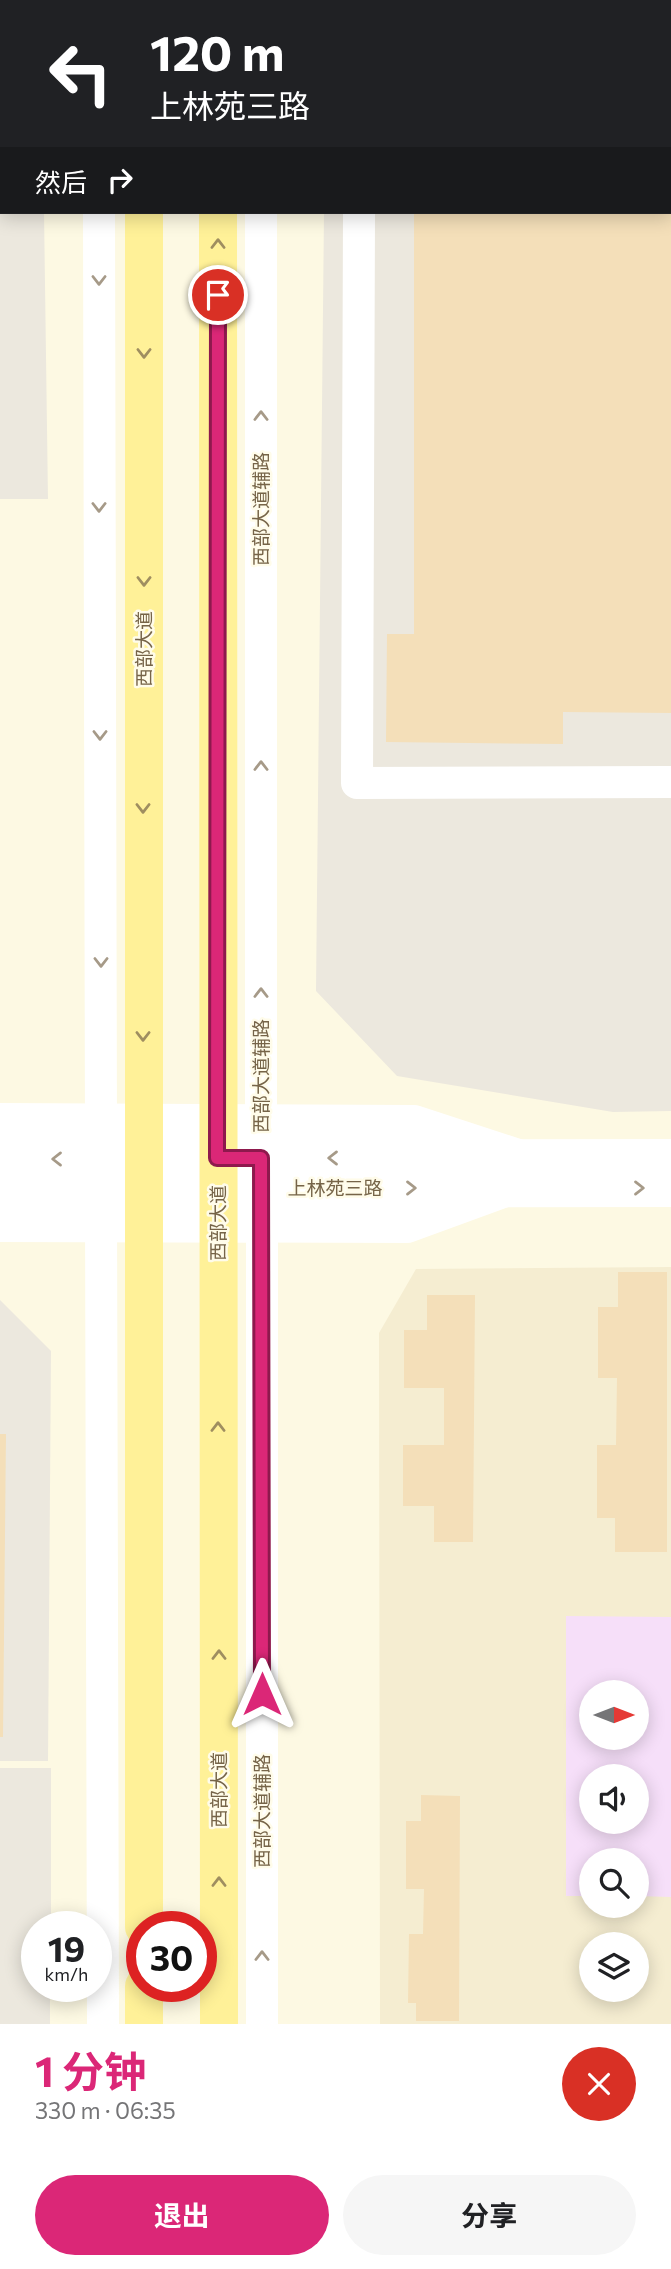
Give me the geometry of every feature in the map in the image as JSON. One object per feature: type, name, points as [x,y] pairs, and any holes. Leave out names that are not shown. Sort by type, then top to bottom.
[{"type":"main road","name":"西部大道","points":[[144,214],[144,1911]]},
{"type":"main road","name":"西部大道","points":[[218,214],[219,2024]]},
{"type":"main road","points":[[0,1122],[101,1174],[143,1192],[218,1173],[261,1173],[414,1124],[511,1173],[671,1188]]},
{"type":"main road","points":[[0,1223],[101,1174],[143,1122],[218,1173]]},
{"type":"main road","points":[[0,1159],[101,1174],[143,1192],[218,1173],[261,1173],[407,1224],[511,1173],[671,1158]]},
{"type":"main road","points":[[0,1189],[101,1174]]},
{"type":"main road","points":[[144,2002],[144,2024]]},
{"type":"street","points":[[99,214],[103,2024]]},
{"type":"street","name":"西部大道辅路","points":[[261,214],[262,2024]]},
{"type":"street","points":[[359,214],[357,783],[671,782]]},
{"type":"shaded area","points":[[0,214],[44,214],[48,499],[0,499]]},
{"type":"shaded area","points":[[324,214],[671,214],[671,1111],[613,1112],[397,1076],[316,991]]},
{"type":"shaded area","points":[[671,1267],[671,2024],[380,2024],[379,1333],[416,1269]]},
{"type":"shaded area","points":[[0,1300],[51,1351],[48,1761],[0,1761]]},
{"type":"shaded area","points":[[566,1616],[671,1617],[671,1897],[649,1896],[649,1848],[579,1848],[579,1896],[566,1896]]},
{"type":"shaded area","points":[[0,1768],[51,1768],[51,1911],[21,1911],[21,2002],[50,2002],[50,2024],[0,2024]]},
{"type":"building","points":[[414,214],[671,214],[671,713],[563,712],[563,744],[386,742],[387,634],[414,634]]},
{"type":"building","points":[[618,1272],[667,1272],[667,1552],[615,1552],[615,1518],[597,1518],[597,1445],[616,1445],[617,1378],[598,1378],[598,1307],[618,1307]]},
{"type":"building","points":[[427,1295],[475,1295],[473,1542],[434,1542],[434,1506],[403,1506],[403,1445],[444,1445],[444,1388],[404,1388],[404,1330],[427,1330]]},
{"type":"building","points":[[0,1434],[6,1434],[3,1737],[0,1737]]},
{"type":"building","points":[[421,1795],[460,1796],[459,2021],[416,2021],[416,2003],[408,2003],[409,1934],[423,1934],[424,1889],[406,1889],[406,1821],[421,1821]]},
{"type":"route","points":[[218,295],[217,1158],[261,1158],[262,1694]]}]
